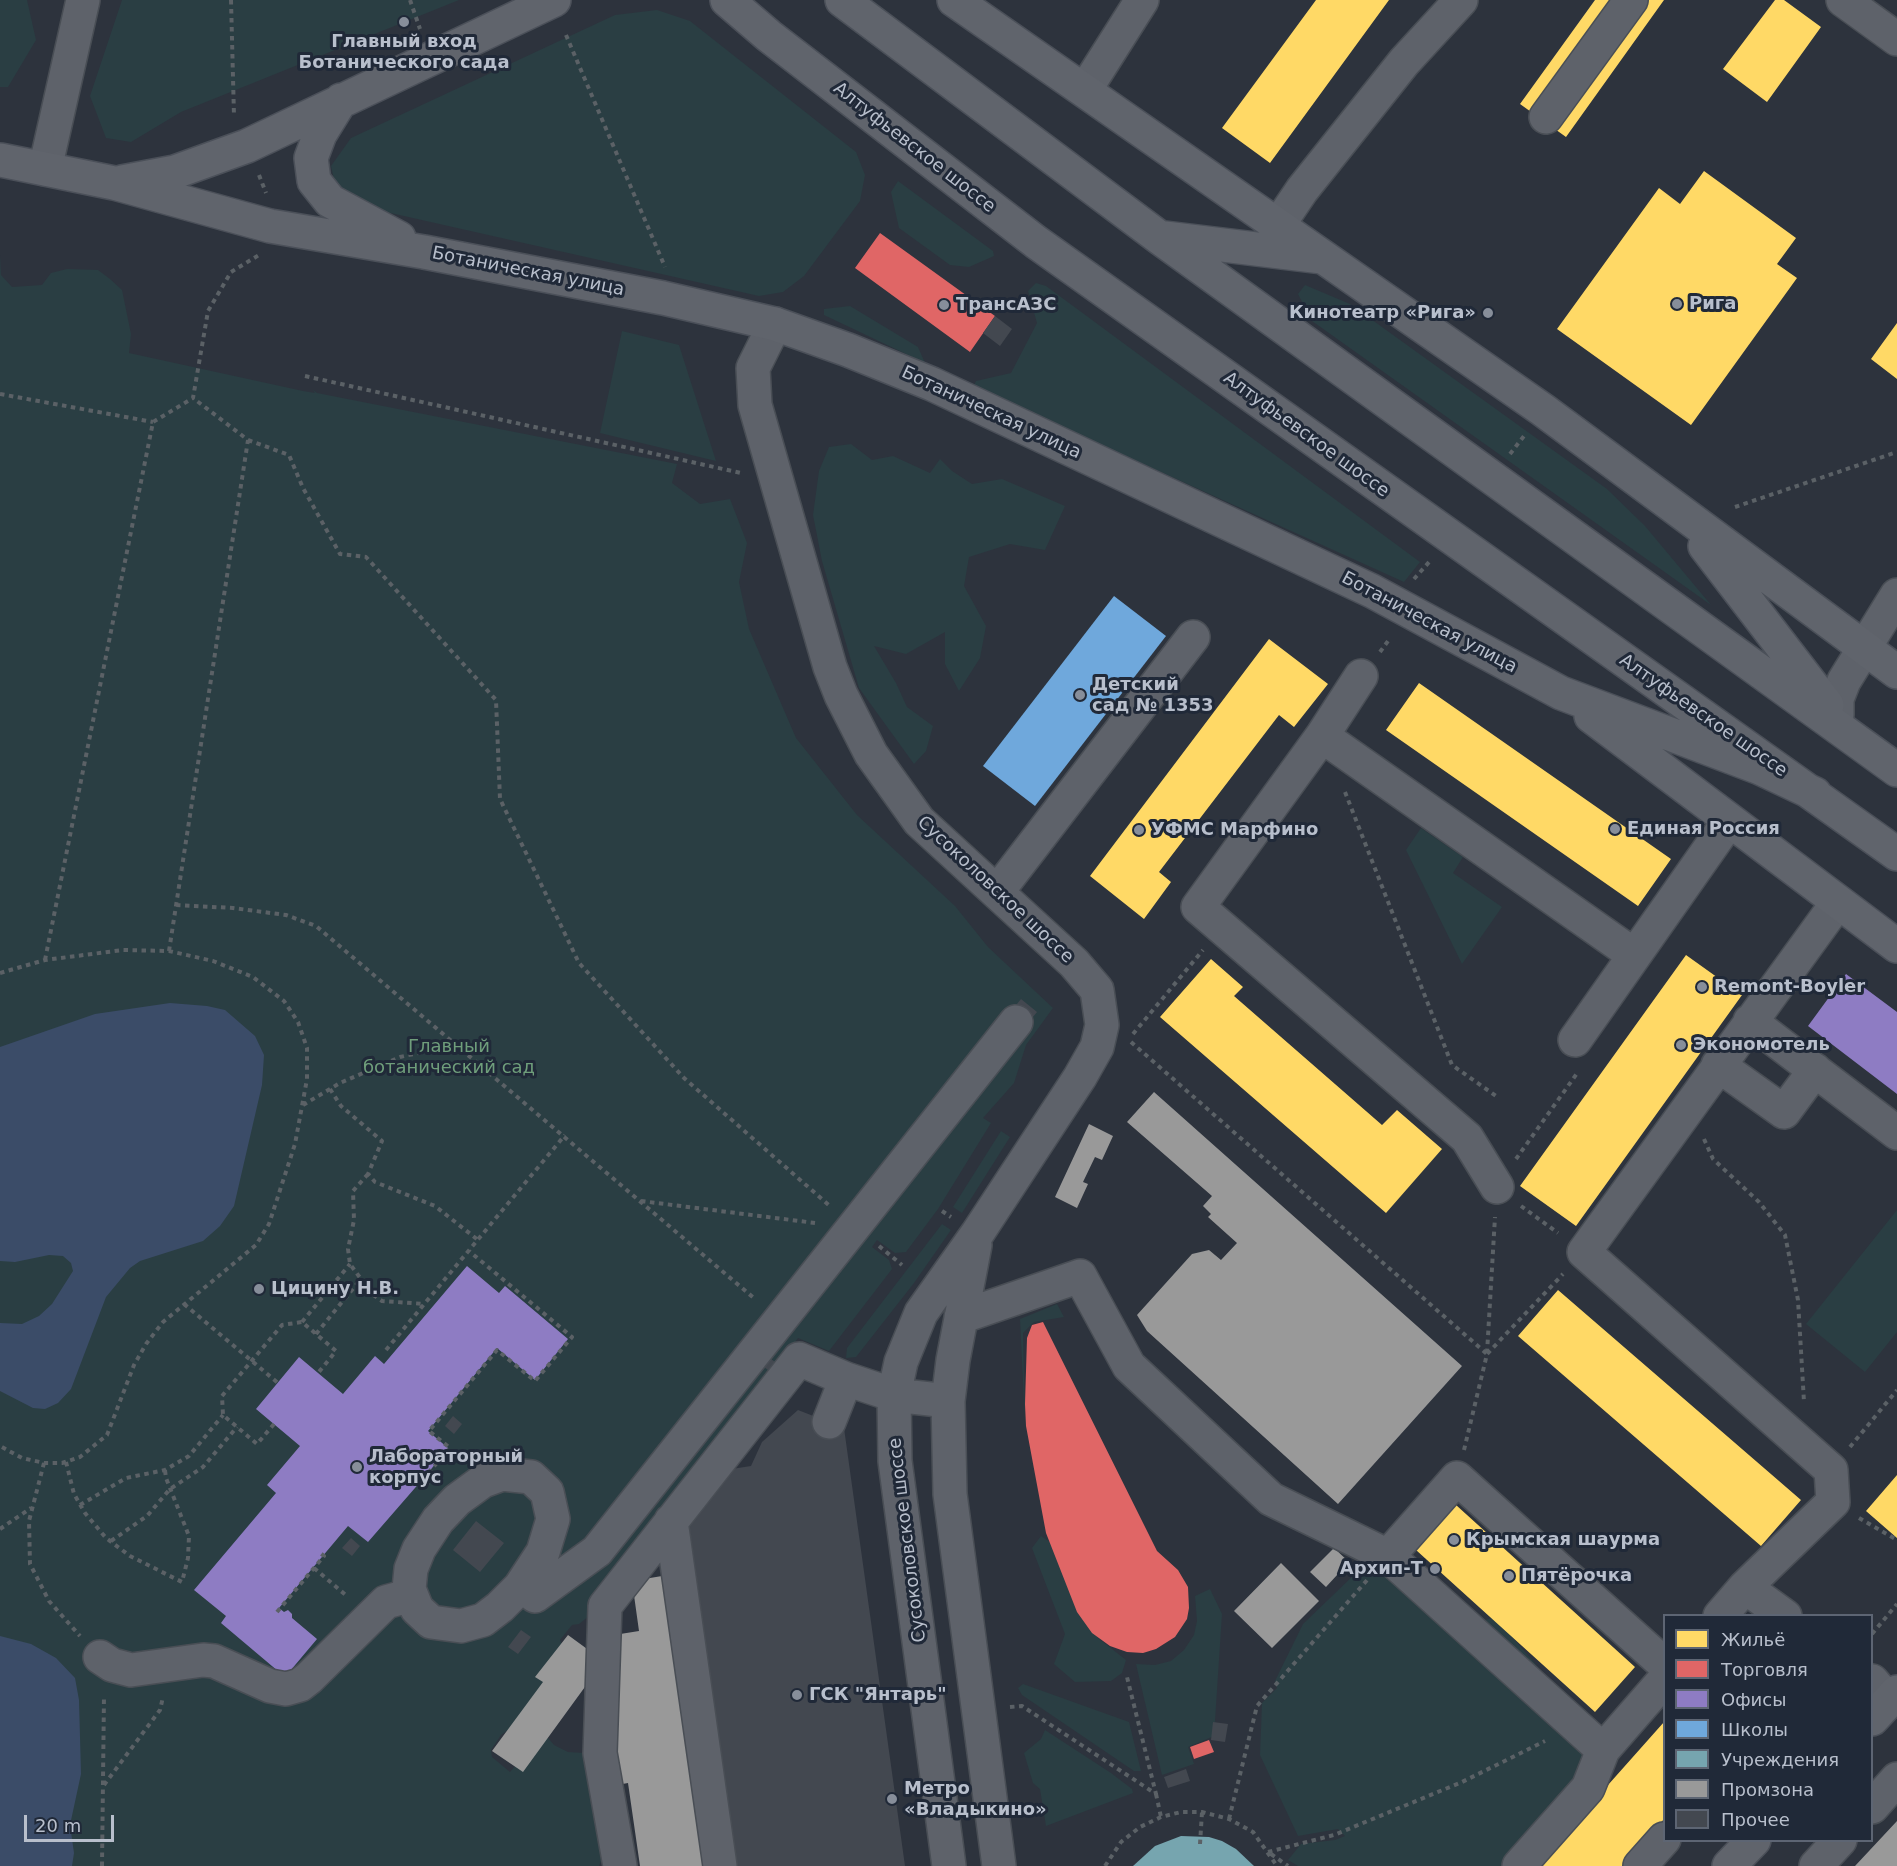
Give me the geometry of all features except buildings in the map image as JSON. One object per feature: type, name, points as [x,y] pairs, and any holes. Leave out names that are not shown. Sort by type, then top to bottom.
[{"type":"main road","name":"Ботаническая улица","points":[[114,183],[175,172],[247,146],[554,0]]},
{"type":"main road","name":"Алтуфьевское шоссе","points":[[727,0],[769,36],[1036,242],[1897,854]]},
{"type":"main road","points":[[842,0],[1160,238],[1888,763]]},
{"type":"main road","points":[[954,0],[1327,257],[1652,490],[1897,672]]},
{"type":"main road","points":[[341,100],[320,135],[311,158],[314,181],[330,201],[424,252]]},
{"type":"main road","name":"Ботаническая улица","points":[[0,160],[114,183],[270,226],[424,252],[663,298],[776,324],[932,384],[1372,591],[1561,693],[1760,768],[1815,794]]},
{"type":"main road","points":[[1160,238],[1327,257]]},
{"type":"main road","points":[[1652,490],[1707,549],[1799,670],[1837,715],[1888,763]]},
{"type":"main road","points":[[1565,620],[1603,658],[1665,733],[1729,821]]},
{"type":"main road","points":[[1561,693],[1897,946]]},
{"type":"main road","points":[[1729,1866],[1752,1842]]},
{"type":"street","points":[[45,169],[83,0]]},
{"type":"street","points":[[1085,90],[1142,0]]},
{"type":"street","points":[[1279,224],[1302,190],[1404,62],[1461,0]]},
{"type":"street","points":[[1546,117],[1631,0]]},
{"type":"street","points":[[1843,0],[1897,39]]},
{"type":"street","name":"Сусоколовское шоссе","points":[[776,324],[753,368],[755,405],[830,667],[841,695],[871,754],[919,821],[1074,963],[1097,990],[1102,1025],[1097,1047],[1080,1077],[977,1234],[921,1313],[901,1362],[894,1395],[895,1461],[949,1866]]},
{"type":"street","points":[[1837,715],[1837,699],[1844,681],[1897,594]]},
{"type":"street","points":[[997,892],[1193,637]]},
{"type":"street","points":[[1361,676],[1322,736],[1198,906],[1467,1138],[1497,1187]]},
{"type":"street","points":[[1322,736],[1634,955]]},
{"type":"street","points":[[1575,1040],[1729,821]]},
{"type":"street","points":[[1722,1614],[1745,1587],[1833,1503],[1831,1470],[1584,1252],[1838,902]]},
{"type":"street","points":[[1750,1021],[1897,1132]]},
{"type":"street","points":[[522,1585],[535,1596],[597,1551],[1016,1022]]},
{"type":"street","points":[[1718,1065],[1784,1112],[1815,1070]]},
{"type":"street","name":"Сусоколовское шоссе","points":[[977,1234],[948,1401],[950,1494],[999,1866]]},
{"type":"street","points":[[961,1317],[1080,1276],[1130,1366],[1271,1499],[1388,1556],[1603,1750]]},
{"type":"street","points":[[774,1327],[799,1359],[894,1395],[948,1401]]},
{"type":"street","points":[[620,1866],[600,1753],[605,1606],[799,1359]]},
{"type":"street","points":[[829,1422],[846,1378]]},
{"type":"street","points":[[502,1474],[524,1475],[542,1486],[552,1506],[550,1533],[537,1564],[522,1585],[489,1615],[460,1626],[439,1625],[428,1620],[417,1609],[411,1595],[410,1575],[419,1549],[430,1531],[452,1505],[483,1481],[502,1474]]},
{"type":"street","points":[[1388,1556],[1458,1479],[1663,1662]]},
{"type":"street","points":[[671,1521],[720,1866]]},
{"type":"street","points":[[1745,1587],[1782,1614]]},
{"type":"street","points":[[100,1658],[125,1669],[203,1660],[214,1661],[270,1686],[291,1688],[309,1678],[386,1602],[411,1595]]},
{"type":"street","points":[[1519,1866],[1588,1788],[1603,1750],[1663,1682]]},
{"type":"street","points":[[1873,1806],[1897,1779]]},
{"type":"street","points":[[1640,1866],[1663,1841]]},
{"type":"street","points":[[1816,1866],[1838,1842]]},
{"type":"path","points":[[231,0],[234,115]]},
{"type":"path","points":[[410,0],[420,29]]},
{"type":"path","points":[[566,35],[665,267]]},
{"type":"path","points":[[258,172],[269,199]]},
{"type":"path","points":[[0,394],[153,422],[193,398],[208,311],[231,272],[267,250]]},
{"type":"path","points":[[305,376],[741,473]]},
{"type":"path","points":[[193,398],[248,440],[289,455],[303,488],[340,554],[366,557],[496,700],[500,799],[579,963],[684,1078],[855,1228],[902,1265]]},
{"type":"path","points":[[45,960],[153,422]]},
{"type":"path","points":[[1507,459],[1526,434]]},
{"type":"path","points":[[169,951],[248,440]]},
{"type":"path","points":[[1735,507],[1897,452]]},
{"type":"path","points":[[1408,586],[1430,561]]},
{"type":"path","points":[[1344,791],[1452,1065],[1496,1096]]},
{"type":"path","points":[[176,905],[233,908],[286,915],[307,921],[347,951],[565,1135],[640,1201],[774,1327]]},
{"type":"path","points":[[1222,927],[1128,1040],[1487,1354]]},
{"type":"path","points":[[0,973],[45,960],[123,950],[169,951],[236,969],[253,977],[284,1001],[298,1022],[307,1048],[307,1079],[287,1173],[265,1231],[256,1245],[235,1265],[163,1322],[134,1365],[107,1435],[95,1448],[66,1462],[44,1463],[22,1458],[0,1446]]},
{"type":"path","points":[[1458,1479],[1487,1354],[1497,1187],[1593,1051],[1575,1040]]},
{"type":"path","points":[[302,1105],[330,1089],[400,1057],[432,1050],[462,1049]]},
{"type":"path","points":[[330,1089],[341,1106],[382,1141],[368,1174],[353,1191],[354,1220],[348,1249],[350,1264],[360,1280],[382,1301],[425,1304]]},
{"type":"path","points":[[1689,1106],[1713,1160],[1760,1203],[1785,1235],[1798,1300],[1806,1448]]},
{"type":"path","points":[[386,1350],[565,1135]]},
{"type":"path","points":[[368,1174],[375,1182],[435,1206],[478,1239]]},
{"type":"path","points":[[1487,1354],[1584,1252],[1497,1187]]},
{"type":"path","points":[[640,1201],[855,1228]]},
{"type":"path","points":[[452,1505],[422,1480],[450,1448],[429,1431],[497,1350],[535,1381],[572,1337],[469,1251]]},
{"type":"path","points":[[80,1505],[126,1478],[165,1470],[189,1456],[223,1415],[222,1396],[282,1325],[302,1322],[350,1264]]},
{"type":"path","points":[[316,1334],[360,1280]]},
{"type":"path","points":[[184,1304],[278,1383]]},
{"type":"path","points":[[302,1322],[336,1351],[318,1373]]},
{"type":"path","points":[[501,1353],[505,1349]]},
{"type":"path","points":[[1831,1470],[1897,1390]]},
{"type":"path","points":[[223,1415],[257,1444],[274,1424]]},
{"type":"path","points":[[111,1541],[147,1516],[170,1489],[203,1467],[237,1427]]},
{"type":"path","points":[[433,1442],[437,1437]]},
{"type":"path","points":[[66,1462],[74,1494],[80,1505],[111,1541],[130,1556],[182,1582],[188,1558],[189,1536],[165,1470]]},
{"type":"path","points":[[44,1463],[31,1508],[29,1558],[33,1573],[52,1605],[100,1658],[105,1672],[102,1866]]},
{"type":"path","points":[[1833,1503],[1897,1540]]},
{"type":"path","points":[[0,1528],[31,1508]]},
{"type":"path","points":[[277,1612],[324,1556],[320,1552]]},
{"type":"path","points":[[1229,1819],[1257,1706],[1388,1556]]},
{"type":"path","points":[[314,1568],[371,1617]]},
{"type":"path","points":[[299,1576],[304,1580]]},
{"type":"path","points":[[281,1598],[286,1601]]},
{"type":"path","points":[[1873,1633],[1897,1604]]},
{"type":"path","points":[[103,1787],[160,1710],[171,1665]]},
{"type":"path","points":[[1126,1673],[1161,1817]]},
{"type":"path","points":[[1000,1708],[1022,1706],[1156,1794]]},
{"type":"path","points":[[1268,1852],[1334,1835],[1462,1782],[1575,1726]]},
{"type":"path","points":[[1105,1866],[1122,1842],[1140,1827],[1161,1817],[1181,1812],[1202,1812],[1229,1819],[1253,1832],[1277,1866]]},
{"type":"path","points":[[1200,1844],[1202,1812]]},
{"type":"path","points":[[1268,1852],[1288,1866]]},
{"type":"green space","points":[[0,0],[27,0],[36,40],[8,87],[0,87]]},
{"type":"green space","points":[[122,0],[459,0],[181,112],[131,142],[106,138],[90,96]]},
{"type":"green space","points":[[657,10],[690,21],[856,152],[865,175],[860,201],[804,276],[783,292],[759,296],[364,207],[336,188],[331,166],[351,138],[615,15]]},
{"type":"green space","points":[[898,181],[993,251],[994,256],[969,267],[950,265],[899,228],[891,192]]},
{"type":"green space","name":"Главный ботанический сад","points":[[0,255],[1,275],[12,287],[42,285],[51,273],[67,269],[98,270],[110,279],[122,290],[131,334],[129,353],[303,391],[315,393],[313,390],[317,393],[677,464],[672,483],[700,504],[730,499],[747,543],[739,582],[749,629],[796,738],[857,815],[955,906],[988,947],[1053,1008],[1026,1045],[1014,1083],[983,1118],[991,1123],[938,1209],[906,1252],[895,1253],[877,1240],[872,1247],[889,1260],[892,1269],[829,1351],[798,1338],[604,1604],[579,1624],[572,1625],[560,1640],[565,1650],[531,1713],[501,1735],[491,1750],[492,1757],[510,1772],[544,1733],[554,1745],[568,1752],[584,1753],[611,1838],[599,1866],[0,1866]]},
{"type":"green space","points":[[1036,283],[1046,286],[1420,562],[1404,582],[973,387],[976,381],[1011,373],[1037,323],[1028,291]]},
{"type":"green space","points":[[1305,285],[1350,304],[1607,489],[1645,526],[1711,605],[1312,321],[1298,294]]},
{"type":"green space","points":[[850,306],[918,347],[925,363],[824,315],[824,309]]},
{"type":"green space","points":[[622,331],[679,345],[716,461],[600,433]]},
{"type":"green space","points":[[851,444],[872,460],[893,456],[930,473],[940,459],[952,471],[972,484],[1002,479],[1065,506],[1045,550],[1010,544],[969,557],[964,586],[986,626],[980,658],[959,691],[945,664],[945,632],[906,654],[874,646],[907,707],[933,726],[926,751],[914,764],[859,688],[822,561],[813,515],[819,471],[829,447]]},
{"type":"green space","points":[[1421,828],[1463,857],[1453,873],[1502,907],[1462,964],[1406,850]]},
{"type":"green space","points":[[1001,1131],[1010,1137],[962,1213],[953,1207]]},
{"type":"green space","points":[[1897,1210],[1897,1332],[1865,1372],[1806,1324]]},
{"type":"green space","points":[[942,1224],[951,1230],[914,1283],[856,1357],[846,1358],[847,1348]]},
{"type":"green space","points":[[1057,1304],[1064,1317],[1034,1322],[1023,1333],[1025,1423],[1020,1319]]},
{"type":"green space","points":[[1041,1536],[1053,1544],[1057,1550],[1098,1638],[1126,1660],[1122,1673],[1111,1681],[1075,1682],[1054,1664],[1065,1634],[1032,1548]]},
{"type":"green space","points":[[1387,1570],[1456,1629],[1495,1617],[1538,1667],[1530,1694],[1608,1735],[1528,1866],[1298,1866],[1288,1860],[1301,1844],[1335,1840],[1345,1836],[1338,1829],[1298,1836],[1260,1755],[1262,1703],[1277,1688],[1275,1681],[1303,1624],[1356,1573]]},
{"type":"green space","points":[[1210,1589],[1222,1614],[1214,1736],[1188,1747],[1194,1764],[1162,1775],[1136,1664],[1155,1665],[1171,1661],[1184,1650],[1194,1635],[1197,1621],[1195,1596]]},
{"type":"green space","points":[[1023,1684],[1129,1722],[1141,1771],[1134,1771],[1022,1695],[1018,1688]]},
{"type":"green space","points":[[1045,1730],[1111,1773],[1132,1789],[1133,1793],[1046,1826],[1040,1789],[1033,1783],[1024,1753],[1041,1739]]},
{"type":"water","points":[[170,1003],[225,1010],[255,1036],[264,1055],[262,1085],[234,1206],[220,1226],[203,1241],[140,1261],[130,1268],[106,1297],[71,1389],[58,1403],[45,1409],[33,1408],[0,1391],[0,1323],[22,1324],[39,1316],[52,1304],[73,1271],[71,1263],[63,1256],[49,1255],[15,1262],[0,1261],[0,1047],[95,1014]]},
{"type":"water","points":[[0,1636],[31,1644],[56,1658],[75,1678],[79,1700],[81,1774],[70,1825],[74,1853],[72,1866],[0,1866]]},
{"type":"place","name":"Главный вход Ботанического сада","points":[[404,22]]},
{"type":"place","name":"Рига","points":[[1677,304]]},
{"type":"place","name":"ТрансАЗС","points":[[944,305]]},
{"type":"place","name":"Кинотеатр «Рига»","points":[[1488,313]]},
{"type":"place","name":"Детский сад № 1353","points":[[1080,695]]},
{"type":"place","name":"Единая Россия","points":[[1615,829]]},
{"type":"place","name":"УФМС Марфино","points":[[1139,830]]},
{"type":"place","name":"Remont-Boyler","points":[[1702,987]]},
{"type":"place","name":"Экономотель","points":[[1681,1045]]},
{"type":"place","name":"Цицину Н.В.","points":[[259,1289]]},
{"type":"place","name":"Лабораторный корпус","points":[[357,1467]]},
{"type":"place","name":"Крымская шаурма","points":[[1454,1540]]},
{"type":"place","name":"Архип-Т","points":[[1435,1569]]},
{"type":"place","name":"Пятёрочка","points":[[1509,1576]]},
{"type":"place","name":"ГСК \"Янтарь\"","points":[[797,1695]]},
{"type":"place","name":"Метро «Владыкино»","points":[[892,1799]]}]
